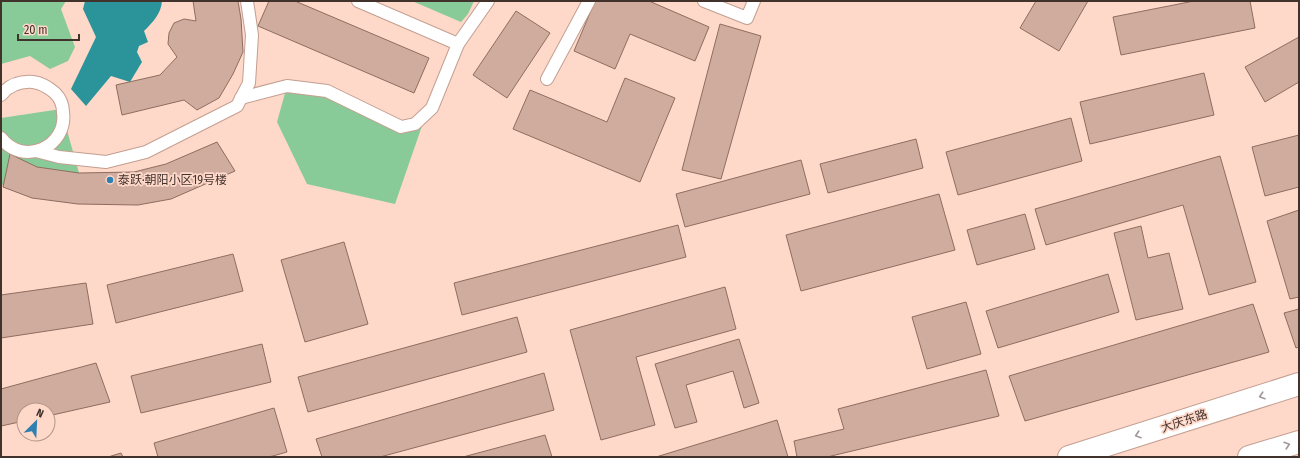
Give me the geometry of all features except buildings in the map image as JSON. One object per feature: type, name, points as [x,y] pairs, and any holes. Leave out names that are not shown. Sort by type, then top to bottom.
[{"type":"main road","name":"大庆东路","points":[[1069,457],[1299,384]]},
{"type":"main road","points":[[1249,457],[1299,442]]},
{"type":"lane","points":[[36,151],[59,157],[106,162],[146,152],[237,106],[249,83],[252,35],[247,1]]},
{"type":"lane","points":[[358,1],[458,44]]},
{"type":"lane","points":[[241,98],[287,86],[327,91],[401,127],[415,124],[432,108],[458,44],[488,1]]},
{"type":"lane","points":[[547,79],[589,1]]},
{"type":"lane","points":[[704,1],[747,18],[754,1]]},
{"type":"lane","points":[[1,95],[14,84],[26,81],[38,82],[49,87],[57,96],[63,106],[64,118],[62,130],[56,140],[47,147],[36,151],[23,152],[6,149],[1,138]]},
{"type":"green space","points":[[1,1],[66,1],[61,9],[75,47],[68,61],[50,69],[30,56],[1,64]]},
{"type":"green space","points":[[412,1],[474,1],[468,14],[461,22]]},
{"type":"green space","points":[[287,86],[327,91],[401,127],[423,123],[395,204],[307,184],[277,122]]},
{"type":"green space","points":[[61,109],[79,173],[1,185],[1,118]]},
{"type":"water","points":[[85,1],[162,1],[158,14],[144,31],[148,42],[139,46],[137,52],[142,62],[130,82],[111,76],[86,106],[71,89],[96,37],[83,9]]},
{"type":"place","name":"泰跃·朝阳小区19号楼","points":[[110,180]]}]
